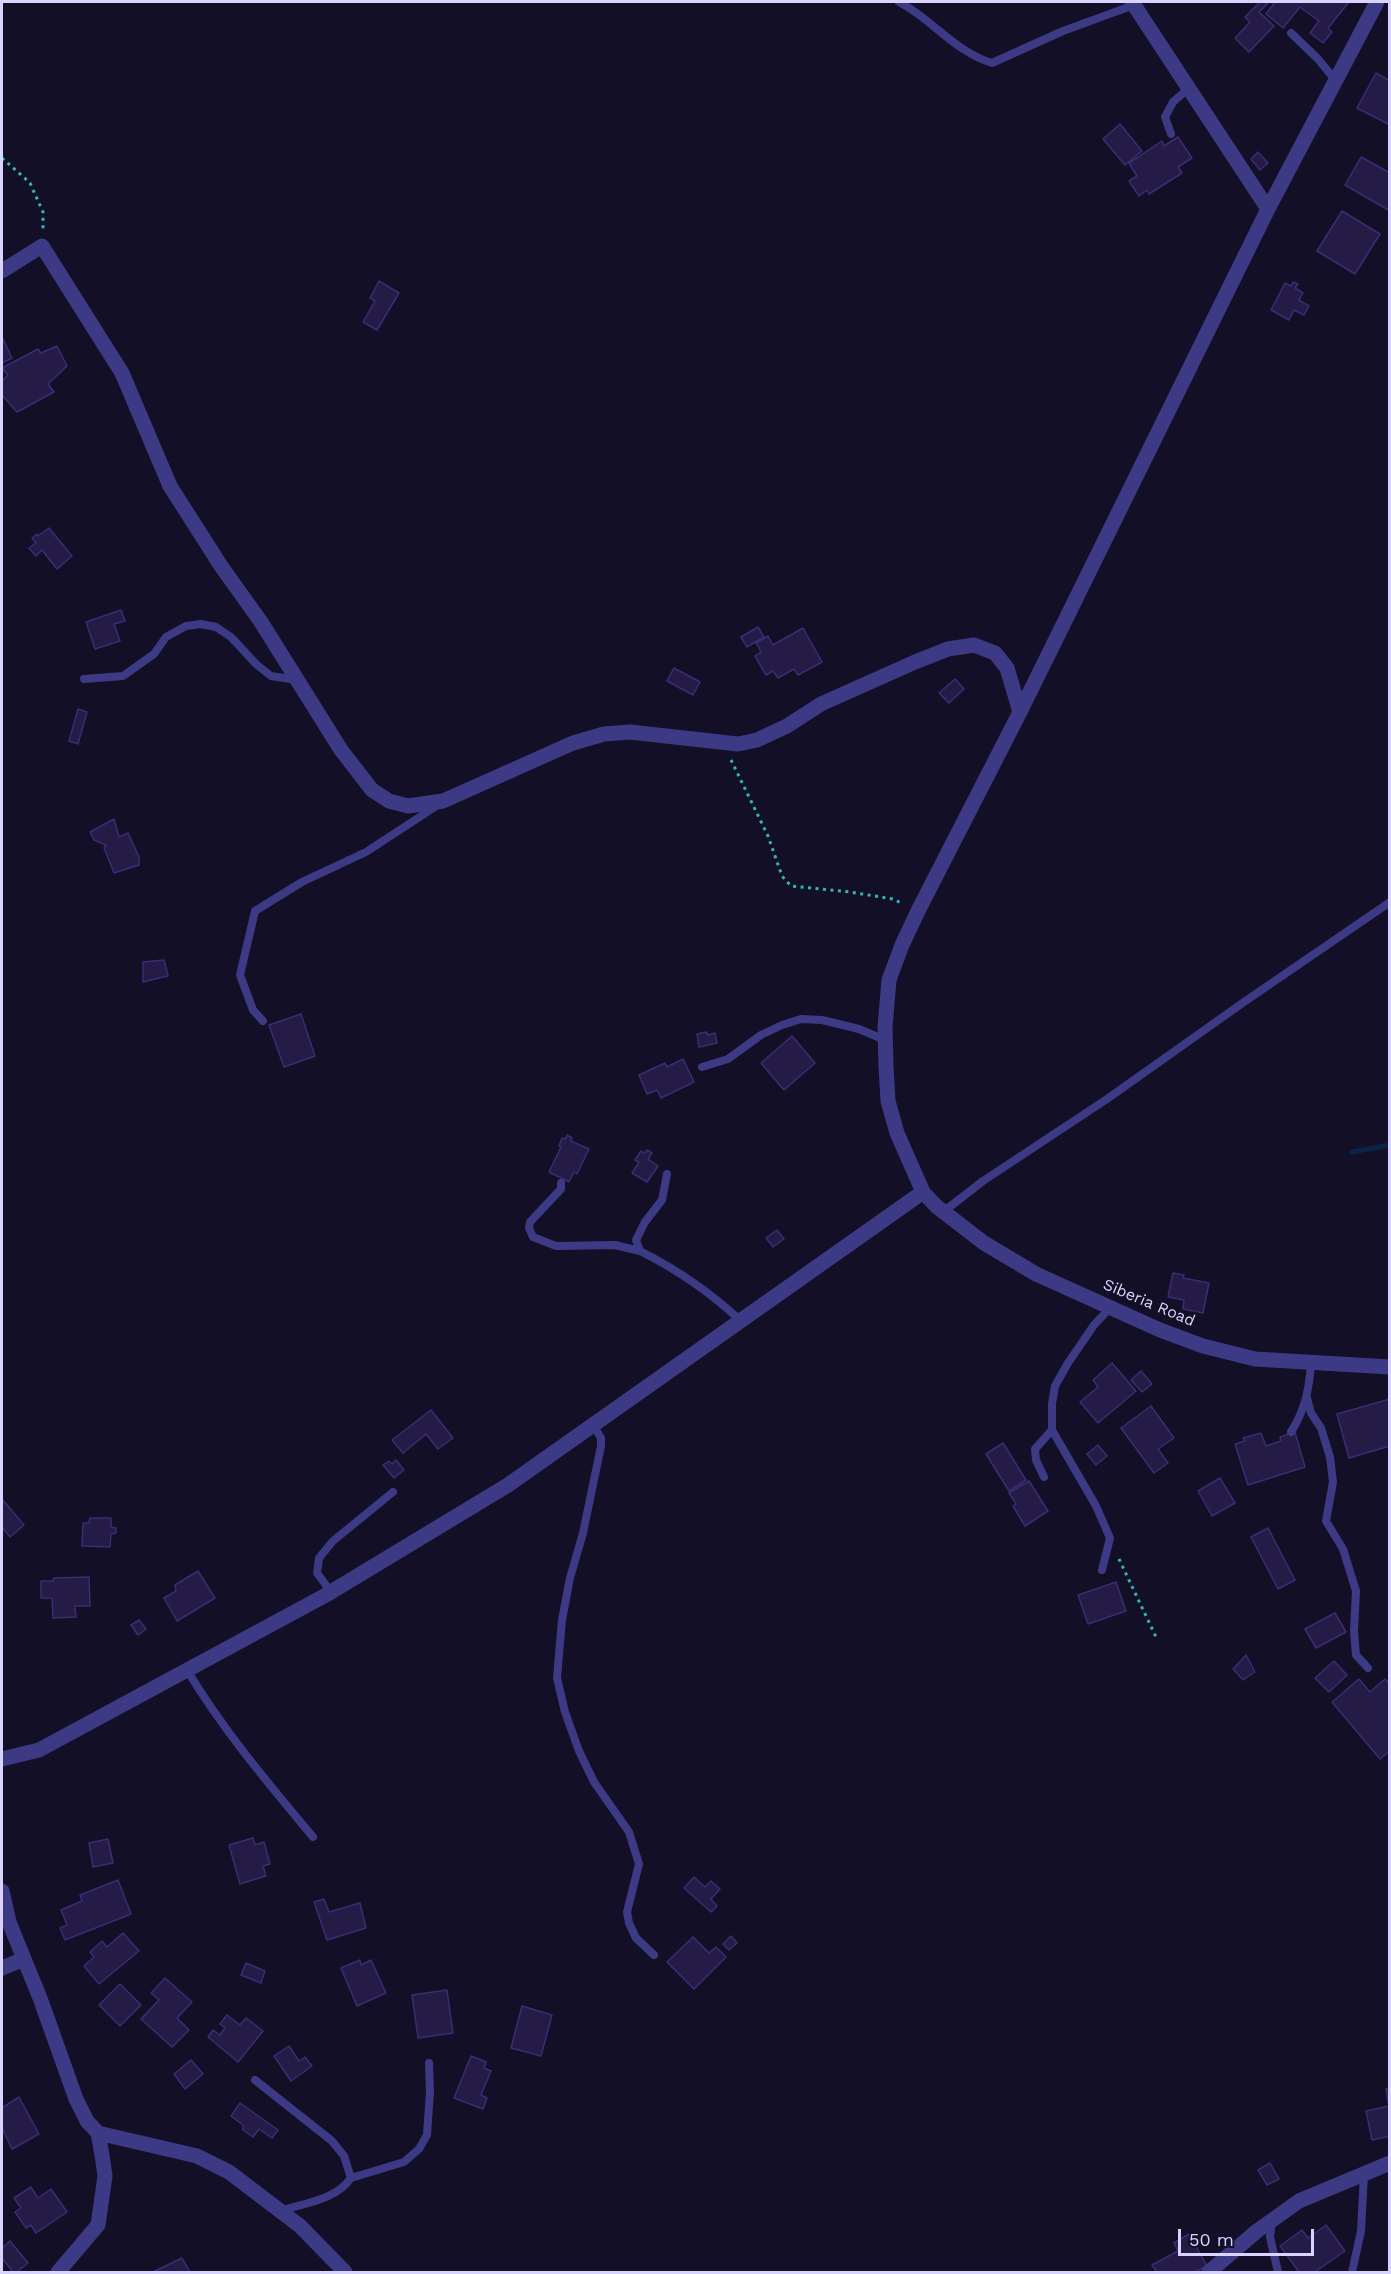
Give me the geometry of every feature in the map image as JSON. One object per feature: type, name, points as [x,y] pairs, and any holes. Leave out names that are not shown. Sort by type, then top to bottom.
[{"type":"street","points":[[2,1759],[39,1750],[187,1670],[331,1592],[508,1485],[923,1192],[897,1133],[888,1101],[885,1040],[889,980],[902,945],[1020,712],[1268,209],[1377,2]]},
{"type":"street","points":[[1133,3],[1268,209]]},
{"type":"street","points":[[2,271],[42,246],[122,373],[170,486],[220,566],[261,622],[341,750],[372,790],[388,801],[408,806],[443,801],[573,743],[604,734],[630,732],[738,744],[757,740],[787,726],[821,704],[915,662],[948,649],[974,645],[994,653],[1007,668],[1020,712]]},
{"type":"street","name":"Siberia Road","points":[[923,1192],[943,1212],[984,1243],[1015,1262],[1036,1274],[1160,1330],[1203,1346],[1255,1359],[1389,1367]]},
{"type":"street","points":[[2,1891],[9,1922],[40,1998],[76,2099],[87,2121],[98,2133],[105,2176],[98,2225],[58,2272]]},
{"type":"street","points":[[2,1968],[24,1959]]},
{"type":"street","points":[[98,2133],[197,2156],[229,2172],[300,2226],[345,2272]]},
{"type":"street","points":[[1209,2272],[1272,2220],[1299,2201],[1389,2163]]},
{"type":"lane","points":[[899,2],[917,11],[959,47],[978,59],[992,63],[1133,3]]},
{"type":"lane","points":[[1291,33],[1318,59],[1336,81]]},
{"type":"lane","points":[[1172,134],[1165,117],[1173,102],[1189,88]]},
{"type":"lane","points":[[84,679],[123,676],[154,654],[166,637],[186,626],[201,624],[216,627],[231,637],[249,658],[271,676],[297,680]]},
{"type":"lane","points":[[263,1021],[254,1010],[240,975],[255,911],[302,882],[366,852],[443,801]]},
{"type":"lane","points":[[943,1212],[983,1181],[1107,1099],[1389,902]]},
{"type":"lane","points":[[702,1067],[728,1059],[761,1035],[801,1019],[822,1020],[859,1029],[885,1040]]},
{"type":"lane","points":[[640,1251],[636,1240],[645,1222],[662,1200],[667,1174]]},
{"type":"lane","points":[[561,1183],[561,1189],[530,1222],[529,1228],[533,1237],[556,1246],[615,1245],[640,1251],[669,1265],[706,1291],[741,1321]]},
{"type":"lane","points":[[1102,1570],[1110,1538],[1096,1506],[1052,1430],[1052,1404],[1054,1386],[1094,1325],[1112,1307]]},
{"type":"lane","points":[[1291,1432],[1299,1420],[1307,1398],[1311,1364]]},
{"type":"lane","points":[[1307,1398],[1311,1413],[1321,1428],[1330,1457],[1333,1482],[1326,1521],[1343,1550],[1356,1591],[1354,1630],[1356,1655],[1368,1668]]},
{"type":"lane","points":[[593,1425],[601,1438],[601,1446],[562,1620],[558,1678],[565,1712],[579,1751],[594,1782],[628,1832],[639,1864],[627,1912],[629,1923],[636,1938],[654,1954]]},
{"type":"lane","points":[[1044,1476],[1036,1460],[1035,1449],[1052,1430]]},
{"type":"lane","points":[[331,1592],[317,1573],[319,1558],[348,1528],[393,1492]]},
{"type":"lane","points":[[187,1670],[217,1717],[259,1773],[313,1837]]},
{"type":"lane","points":[[280,2211],[329,2196],[346,2185],[351,2178],[404,2162],[419,2149],[427,2135],[429,2063]]},
{"type":"lane","points":[[255,2080],[332,2141],[344,2156],[351,2178]]},
{"type":"lane","points":[[1352,2272],[1361,2230],[1364,2174]]},
{"type":"lane","points":[[1272,2220],[1270,2237],[1278,2272]]},
{"type":"path","points":[[2,158],[30,183],[44,212],[42,246]]},
{"type":"path","points":[[716,743],[736,767],[768,836],[782,876],[791,886],[893,900],[918,911]]},
{"type":"path","points":[[1110,1538],[1156,1637]]},
{"type":"building","points":[[1260,2],[1268,3],[1259,12],[1274,26],[1249,52],[1235,38],[1250,22],[1245,17]]},
{"type":"building","points":[[1275,2],[1349,2],[1328,28],[1332,32],[1323,43],[1310,33],[1319,21],[1300,7],[1283,28],[1266,14]]},
{"type":"building","points":[[1376,73],[1390,81],[1390,125],[1357,108]]},
{"type":"building","points":[[1120,124],[1142,151],[1125,165],[1103,139]]},
{"type":"building","points":[[1178,137],[1192,158],[1178,167],[1182,173],[1149,194],[1147,190],[1139,196],[1129,181],[1137,176],[1129,163],[1162,141],[1164,146]]},
{"type":"building","points":[[1258,152],[1268,163],[1260,170],[1251,159]]},
{"type":"building","points":[[1361,157],[1390,173],[1390,211],[1345,185]]},
{"type":"building","points":[[1342,211],[1380,234],[1355,274],[1317,251]]},
{"type":"building","points":[[379,281],[399,293],[377,330],[363,322],[375,301],[370,298]]},
{"type":"building","points":[[1293,282],[1298,284],[1295,288],[1303,293],[1299,300],[1309,306],[1304,315],[1294,310],[1289,320],[1271,310],[1285,283],[1291,286]]},
{"type":"building","points":[[2,337],[12,358],[2,363]]},
{"type":"building","points":[[57,346],[67,366],[48,384],[54,392],[17,412],[2,395],[2,381],[8,375],[2,368],[38,349],[41,353]]},
{"type":"building","points":[[49,528],[72,556],[57,569],[42,550],[36,556],[29,548],[36,543],[32,538]]},
{"type":"building","points":[[121,610],[125,621],[114,624],[120,641],[95,649],[86,622]]},
{"type":"building","points":[[758,627],[764,637],[747,647],[741,637]]},
{"type":"building","points":[[803,628],[822,662],[798,675],[794,669],[778,678],[773,671],[766,675],[755,656],[761,652],[756,643],[768,636],[773,645]]},
{"type":"building","points":[[674,668],[700,682],[693,695],[667,681]]},
{"type":"building","points":[[955,679],[964,689],[949,703],[939,693]]},
{"type":"building","points":[[78,709],[87,712],[78,744],[69,741]]},
{"type":"building","points":[[114,819],[119,837],[128,833],[139,857],[139,865],[114,873],[104,848],[106,845],[94,840],[90,832]]},
{"type":"building","points":[[164,960],[168,976],[143,982],[143,962]]},
{"type":"building","points":[[301,1014],[315,1056],[284,1067],[269,1025]]},
{"type":"building","points":[[707,1032],[708,1035],[715,1033],[717,1043],[699,1047],[697,1034]]},
{"type":"building","points":[[792,1036],[815,1063],[784,1090],[761,1063]]},
{"type":"building","points":[[683,1059],[694,1082],[661,1098],[657,1090],[647,1094],[639,1075],[665,1063],[667,1067]]},
{"type":"building","points":[[567,1135],[572,1138],[571,1141],[589,1149],[577,1174],[574,1172],[569,1182],[549,1172],[561,1147],[559,1146],[562,1138],[565,1139]]},
{"type":"building","points":[[647,1150],[652,1153],[648,1159],[658,1166],[647,1182],[632,1173],[639,1162],[635,1160],[641,1151],[644,1153]]},
{"type":"building","points":[[777,1230],[784,1239],[773,1247],[766,1238]]},
{"type":"building","points":[[1173,1273],[1184,1275],[1183,1278],[1209,1283],[1203,1313],[1183,1309],[1184,1300],[1168,1297]]},
{"type":"building","points":[[1112,1363],[1136,1391],[1098,1423],[1080,1402],[1098,1387],[1093,1380]]},
{"type":"building","points":[[1141,1371],[1152,1384],[1142,1392],[1131,1380]]},
{"type":"building","points":[[1390,1399],[1390,1446],[1349,1458],[1337,1414]]},
{"type":"building","points":[[1151,1406],[1174,1438],[1158,1449],[1168,1463],[1154,1473],[1121,1428]]},
{"type":"building","points":[[431,1410],[453,1438],[438,1449],[426,1434],[403,1453],[392,1440]]},
{"type":"building","points":[[1295,1432],[1305,1467],[1248,1485],[1235,1444],[1245,1441],[1243,1438],[1261,1433],[1266,1446],[1281,1441],[1280,1437]]},
{"type":"building","points":[[1003,1443],[1026,1480],[1009,1491],[986,1454]]},
{"type":"building","points":[[1098,1445],[1107,1456],[1096,1465],[1087,1454]]},
{"type":"building","points":[[396,1460],[404,1470],[394,1478],[383,1465],[389,1461],[392,1464]]},
{"type":"building","points":[[1220,1478],[1235,1503],[1212,1516],[1198,1491]]},
{"type":"building","points":[[1029,1481],[1048,1511],[1025,1526],[1013,1506],[1016,1504],[1009,1493]]},
{"type":"building","points":[[2,1499],[24,1525],[10,1537],[2,1527]]},
{"type":"building","points":[[90,1518],[111,1518],[111,1527],[116,1528],[116,1533],[111,1534],[110,1547],[82,1546],[83,1523],[89,1523]]},
{"type":"building","points":[[1268,1528],[1295,1580],[1278,1589],[1251,1537]]},
{"type":"building","points":[[198,1571],[215,1598],[177,1621],[164,1598],[176,1591],[175,1585]]},
{"type":"building","points":[[89,1577],[90,1606],[75,1606],[76,1617],[53,1618],[52,1598],[41,1598],[41,1581],[53,1581],[54,1578]]},
{"type":"building","points":[[1116,1582],[1126,1611],[1088,1624],[1078,1595]]},
{"type":"building","points":[[1335,1613],[1346,1632],[1316,1648],[1305,1629]]},
{"type":"building","points":[[139,1620],[146,1629],[138,1635],[131,1625]]},
{"type":"building","points":[[1246,1655],[1255,1672],[1243,1680],[1233,1669]]},
{"type":"building","points":[[1334,1661],[1347,1675],[1329,1692],[1315,1678]]},
{"type":"building","points":[[1359,1679],[1370,1692],[1385,1679],[1390,1684],[1390,1751],[1380,1759],[1332,1702]]},
{"type":"building","points":[[253,1838],[255,1845],[264,1842],[270,1864],[263,1866],[266,1876],[240,1884],[229,1845]]},
{"type":"building","points":[[108,1839],[113,1863],[93,1867],[89,1843]]},
{"type":"building","points":[[694,1877],[705,1887],[711,1881],[720,1889],[711,1899],[717,1906],[711,1912],[684,1888]]},
{"type":"building","points":[[118,1880],[131,1914],[65,1940],[60,1928],[67,1925],[61,1910],[82,1901],[80,1895]]},
{"type":"building","points":[[324,1899],[329,1912],[360,1903],[366,1928],[327,1940],[314,1902]]},
{"type":"building","points":[[123,1933],[139,1951],[99,1984],[84,1966],[94,1957],[90,1952],[102,1941],[107,1947]]},
{"type":"building","points":[[731,1936],[737,1943],[729,1950],[723,1944]]},
{"type":"building","points":[[693,1937],[709,1953],[716,1947],[726,1957],[694,1989],[667,1962]]},
{"type":"building","points":[[360,1960],[361,1965],[371,1960],[386,1993],[357,2006],[341,1968]]},
{"type":"building","points":[[246,1963],[265,1971],[261,1983],[241,1975]]},
{"type":"building","points":[[165,1978],[192,2002],[177,2018],[189,2030],[172,2047],[141,2019],[159,2000],[151,1993]]},
{"type":"building","points":[[120,1984],[141,2005],[120,2026],[99,2005]]},
{"type":"building","points":[[447,1990],[453,2033],[418,2038],[412,1995]]},
{"type":"building","points":[[522,2006],[552,2015],[541,2056],[511,2048]]},
{"type":"building","points":[[227,2015],[240,2025],[246,2018],[263,2031],[238,2062],[208,2037],[213,2030],[220,2035],[225,2028],[220,2024]]},
{"type":"building","points":[[289,2046],[299,2061],[305,2057],[312,2066],[291,2081],[274,2056]]},
{"type":"building","points":[[471,2056],[486,2062],[484,2068],[491,2071],[481,2095],[487,2098],[483,2109],[454,2098]]},
{"type":"building","points":[[191,2060],[203,2074],[185,2089],[174,2074]]},
{"type":"building","points":[[1390,2088],[1390,2136],[1372,2140],[1366,2111],[1389,2106],[1386,2089]]},
{"type":"building","points":[[19,2097],[39,2134],[12,2149],[2,2128],[2,2108]]},
{"type":"building","points":[[240,2103],[278,2130],[272,2138],[259,2129],[253,2137],[243,2130],[243,2125],[231,2116]]},
{"type":"building","points":[[1270,2163],[1279,2179],[1267,2185],[1258,2170]]},
{"type":"building","points":[[31,2187],[38,2198],[51,2189],[67,2212],[36,2233],[31,2225],[26,2228],[15,2212],[21,2208],[14,2198]]},
{"type":"building","points":[[1326,2225],[1345,2251],[1315,2272],[1299,2272],[1280,2246],[1302,2230],[1308,2238]]},
{"type":"building","points":[[1189,2234],[1207,2266],[1195,2272],[1157,2272],[1152,2265],[1178,2251],[1174,2243]]},
{"type":"building","points":[[10,2241],[28,2263],[17,2272],[13,2272],[2,2258],[2,2248]]},
{"type":"building","points":[[182,2258],[190,2272],[153,2272]]},
{"type":"waterway","points":[[1352,1152],[1390,1145]]}]
